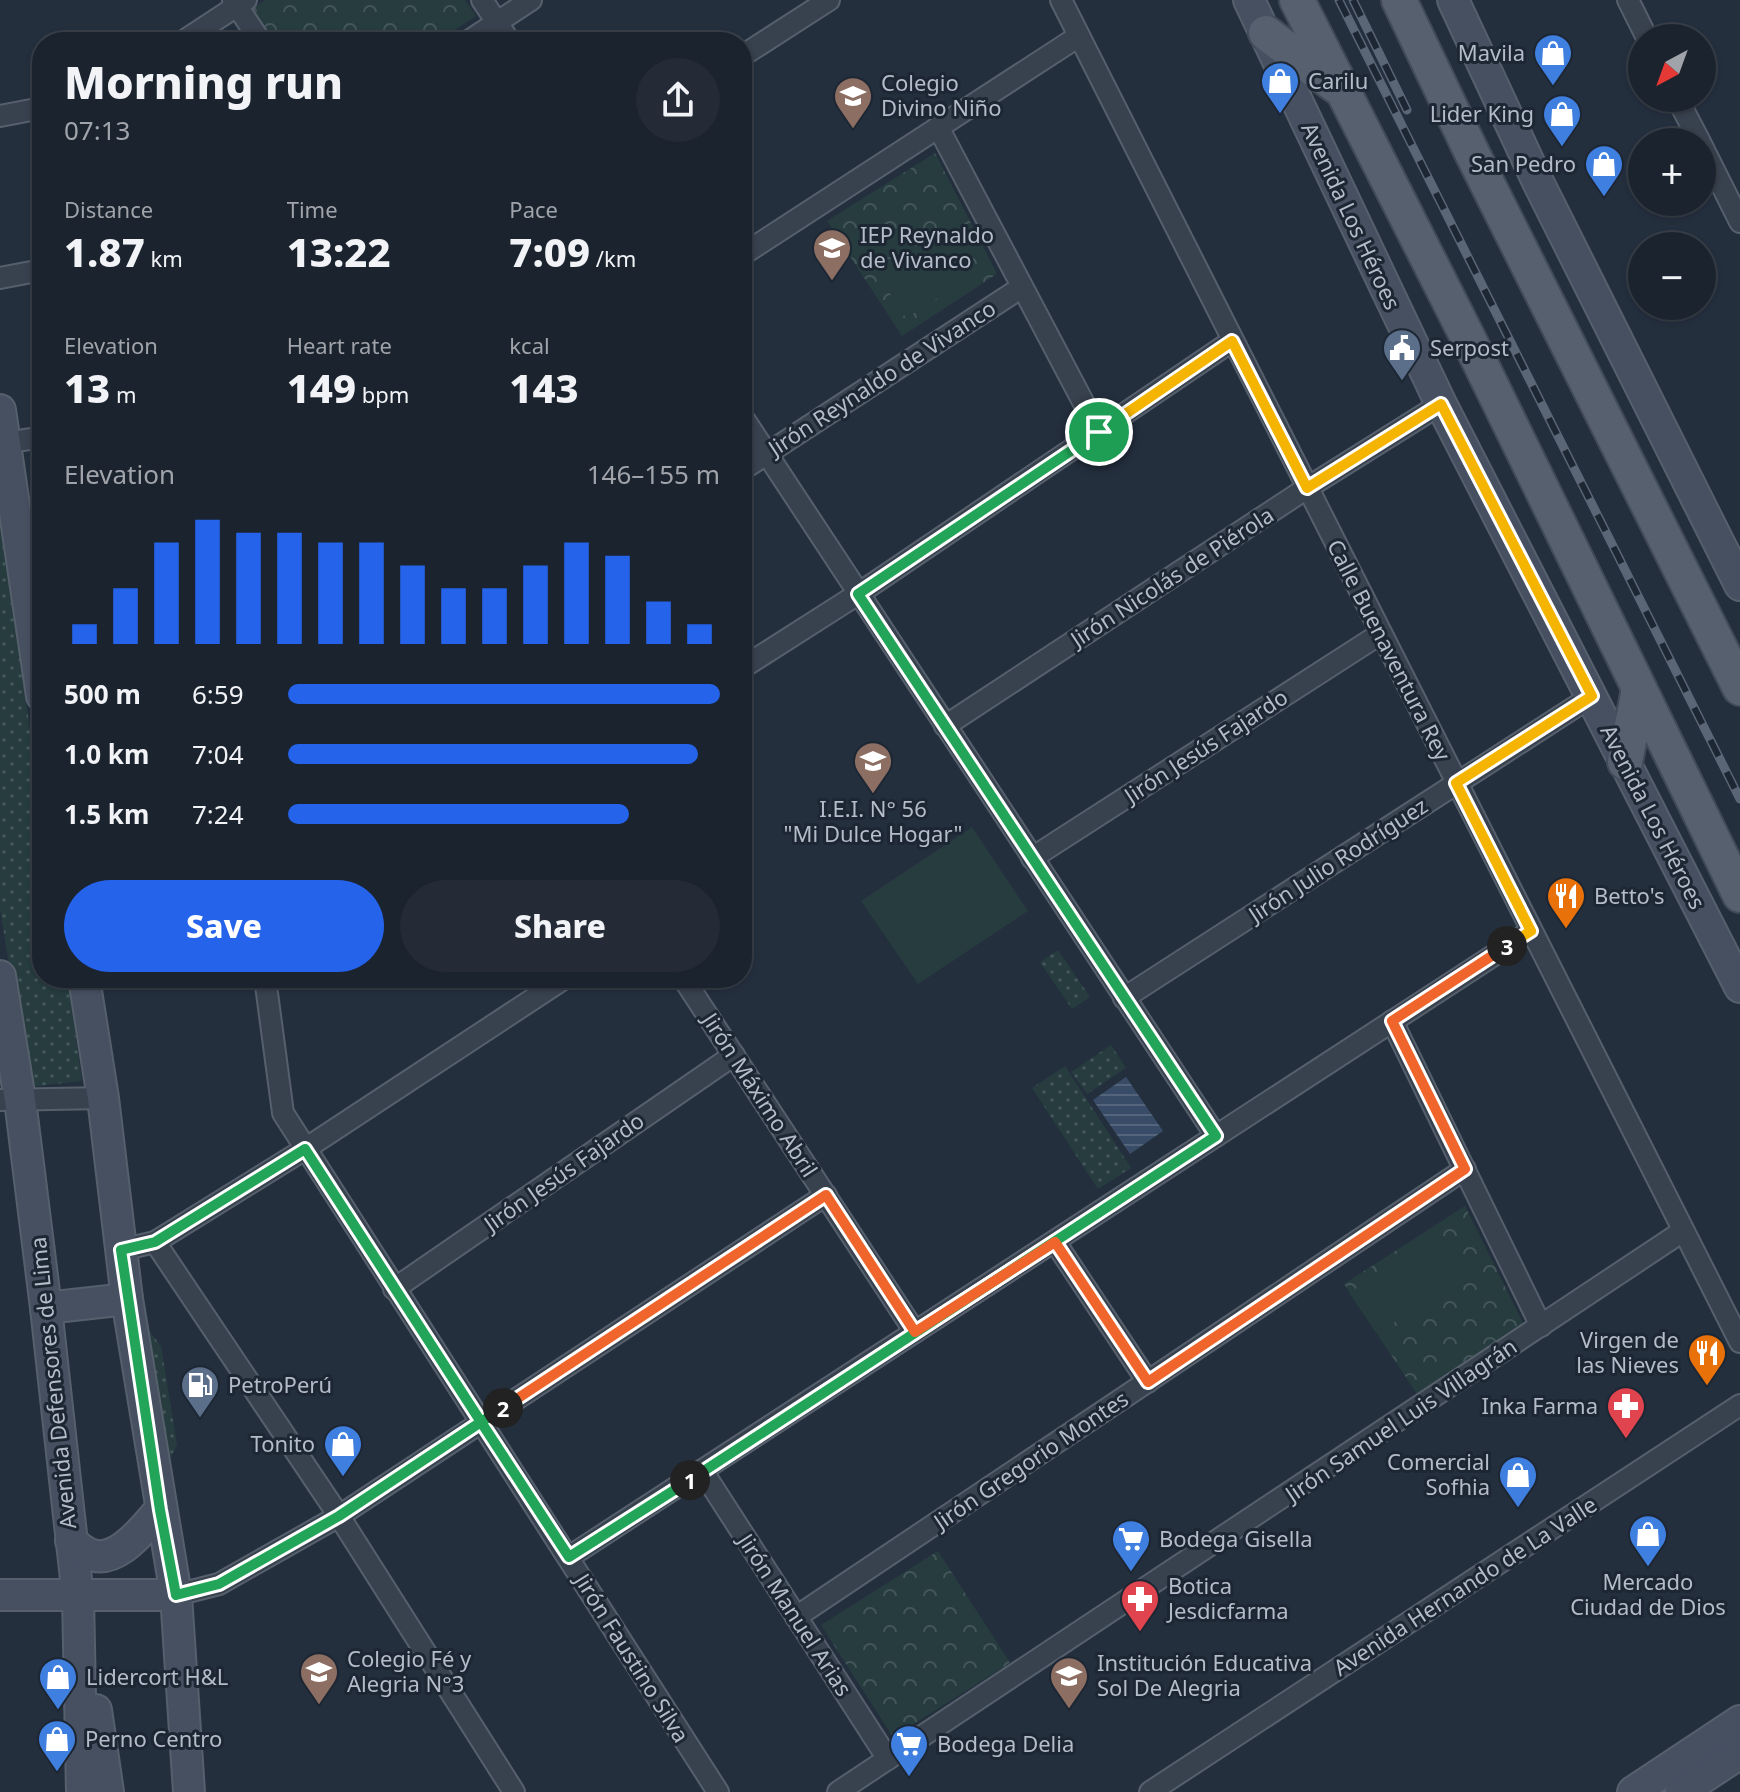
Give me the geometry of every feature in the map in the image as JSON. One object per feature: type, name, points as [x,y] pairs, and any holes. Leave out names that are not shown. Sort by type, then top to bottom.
[{"type":"main road","name":"Avenida Los Héroes","points":[[1249,0],[1441,404],[1740,987]]},
{"type":"main road","name":"Avenida Los Héroes","points":[[1297,0],[1740,895]]},
{"type":"main road","points":[[1399,0],[1472,153],[1740,688]]},
{"type":"main road","points":[[1453,0],[1538,182],[1740,585]]},
{"type":"main road","points":[[1266,33],[1344,92]]},
{"type":"main road","points":[[0,410],[32,626]]},
{"type":"main road","points":[[1625,762],[1639,689]]},
{"type":"main road","name":"Avenida Defensores de Lima","points":[[0,976],[10,1100],[46,1308],[78,1597],[82,1792]]},
{"type":"main road","points":[[86,988],[103,1098],[127,1299],[176,1595],[189,1792]]},
{"type":"main road","points":[[46,1308],[127,1299]]},
{"type":"main road","points":[[71,1541],[88,1554],[103,1556],[117,1551],[136,1536],[160,1510]]},
{"type":"main road","points":[[0,1595],[176,1595]]},
{"type":"main road","points":[[78,1597],[108,1792]]},
{"type":"main road","points":[[182,1688],[182,1792]]},
{"type":"main road","points":[[1633,1792],[1740,1721]]},
{"type":"main road","points":[[1681,1792],[1740,1753]]},
{"type":"street","points":[[482,0],[503,32]]},
{"type":"street","points":[[482,32],[531,0]]},
{"type":"street","points":[[752,50],[829,0]]},
{"type":"street","name":"Calle Buenaventura Rey","points":[[1061,0],[1740,1342]]},
{"type":"street","points":[[1628,0],[1640,24]]},
{"type":"street","points":[[196,32],[239,2],[256,32]]},
{"type":"street","points":[[752,248],[1079,36]]},
{"type":"street","points":[[0,116],[32,110]]},
{"type":"street","points":[[938,127],[1099,432]]},
{"type":"street","points":[[1716,174],[1740,222]]},
{"type":"street","points":[[0,278],[32,272]]},
{"type":"street","name":"Jirón Reynaldo de Vivanco","points":[[752,463],[1022,287]]},
{"type":"street","points":[[752,662],[858,594],[1232,341]]},
{"type":"street","name":"Jirón Nicolás de Piérola","points":[[945,726],[1307,488],[1441,404]]},
{"type":"street","points":[[752,432],[1216,1136]]},
{"type":"street","points":[[6,443],[32,439]]},
{"type":"street","name":"Jirón Jesús Fajardo","points":[[1032,858],[1380,634]]},
{"type":"street","name":"Jirón Julio Rodríguez","points":[[1124,998],[1592,696]]},
{"type":"street","points":[[569,1557],[1531,931]]},
{"type":"street","name":"Jirón Faustino Silva","points":[[266,988],[283,1113],[718,1792]]},
{"type":"street","points":[[121,1250],[155,1242],[305,1149],[550,988]]},
{"type":"street","name":"Jirón Máximo Abril","points":[[690,988],[915,1332]]},
{"type":"street","points":[[1392,1021],[1541,1326]]},
{"type":"street","name":"Jirón Jesús Fajardo","points":[[394,1289],[734,1055]]},
{"type":"street","points":[[10,1100],[103,1098]]},
{"type":"street","name":"Jirón Gregorio Montes","points":[[796,1617],[1465,1169]]},
{"type":"street","points":[[176,1595],[219,1584],[339,1516],[826,1195]]},
{"type":"street","name":"Jirón Samuel Luis Villagrán","points":[[838,1792],[1683,1231]]},
{"type":"street","points":[[155,1242],[339,1516],[514,1792]]},
{"type":"street","points":[[1055,1242],[1148,1382]]},
{"type":"street","name":"Avenida Hernando de La Valle","points":[[1150,1792],[1740,1405]]},
{"type":"street","name":"Jirón Manuel Arias","points":[[703,1472],[888,1759]]},
{"type":"green space","points":[[265,0],[465,0],[476,16],[451,32],[269,32],[253,8]]},
{"type":"green space","points":[[935,153],[997,274],[902,336],[827,221]]},
{"type":"green space","points":[[950,225],[980,271],[906,318],[876,272]]},
{"type":"green space","points":[[0,526],[32,742],[32,988],[68,988],[82,1081],[29,1087],[0,909]]},
{"type":"green space","points":[[972,827],[1028,911],[918,984],[861,901]]},
{"type":"green space","points":[[1058,950],[1090,997],[1072,1009],[1040,962]]},
{"type":"green space","points":[[1111,1045],[1126,1068],[1087,1094],[1071,1072]]},
{"type":"green space","points":[[1065,1066],[1131,1168],[1098,1189],[1032,1088]]},
{"type":"green space","points":[[1465,1206],[1524,1325],[1419,1397],[1344,1284]]},
{"type":"green space","points":[[1439,1233],[1467,1274],[1377,1334],[1349,1293]]},
{"type":"green space","points":[[147,1328],[161,1346],[177,1445],[168,1462]]},
{"type":"green space","points":[[938,1551],[1010,1663],[893,1737],[821,1625]]},
{"type":"water","points":[[1126,1077],[1163,1131],[1130,1154],[1093,1100]]},
{"type":"railway","points":[[1339,0],[1740,799]]},
{"type":"railway","points":[[1353,0],[1407,110]]},
{"type":"place","name":"Mavila","points":[[1553,87]]},
{"type":"place","name":"Carilu","points":[[1280,115]]},
{"type":"place","name":"Colegio Divino Niño","points":[[853,130]]},
{"type":"place","name":"Lider King","points":[[1562,148]]},
{"type":"place","name":"San Pedro","points":[[1604,198]]},
{"type":"place","name":"IEP Reynaldo de Vivanco","points":[[832,282]]},
{"type":"place","name":"Serpost","points":[[1402,382]]},
{"type":"place","name":"I.E.I. N° 56 \"Mi Dulce Hogar\"","points":[[873,795]]},
{"type":"place","name":"Betto's","points":[[1566,930]]},
{"type":"place","name":"Virgen de las Nieves","points":[[1707,1387]]},
{"type":"place","name":"PetroPerú","points":[[200,1419]]},
{"type":"place","name":"Inka Farma","points":[[1626,1440]]},
{"type":"place","name":"Tonito","points":[[343,1478]]},
{"type":"place","name":"Comercial Sofhia","points":[[1518,1509]]},
{"type":"place","name":"Mercado Ciudad de Dios","points":[[1648,1568]]},
{"type":"place","name":"Bodega Gisella","points":[[1131,1573]]},
{"type":"place","name":"Botica Jesdicfarma","points":[[1140,1633]]},
{"type":"place","name":"Colegio Fé y Alegria N°3","points":[[319,1706]]},
{"type":"place","name":"Institución Educativa Sol De Alegria","points":[[1069,1710]]},
{"type":"place","name":"Lidercort H&L","points":[[58,1711]]},
{"type":"place","name":"Perno Centro","points":[[57,1773]]},
{"type":"place","name":"Bodega Delia","points":[[909,1778]]},
{"type":"route","points":[[1099,432],[858,594],[1216,1136],[915,1332],[703,1472],[569,1557],[481,1422],[339,1516],[219,1584],[176,1595],[160,1510],[121,1250],[155,1242],[305,1149],[481,1422],[826,1195],[915,1332],[1055,1242],[1148,1382],[1465,1169],[1392,1021],[1531,931],[1456,783],[1592,696],[1441,404],[1307,488],[1232,341],[1099,432]]}]
